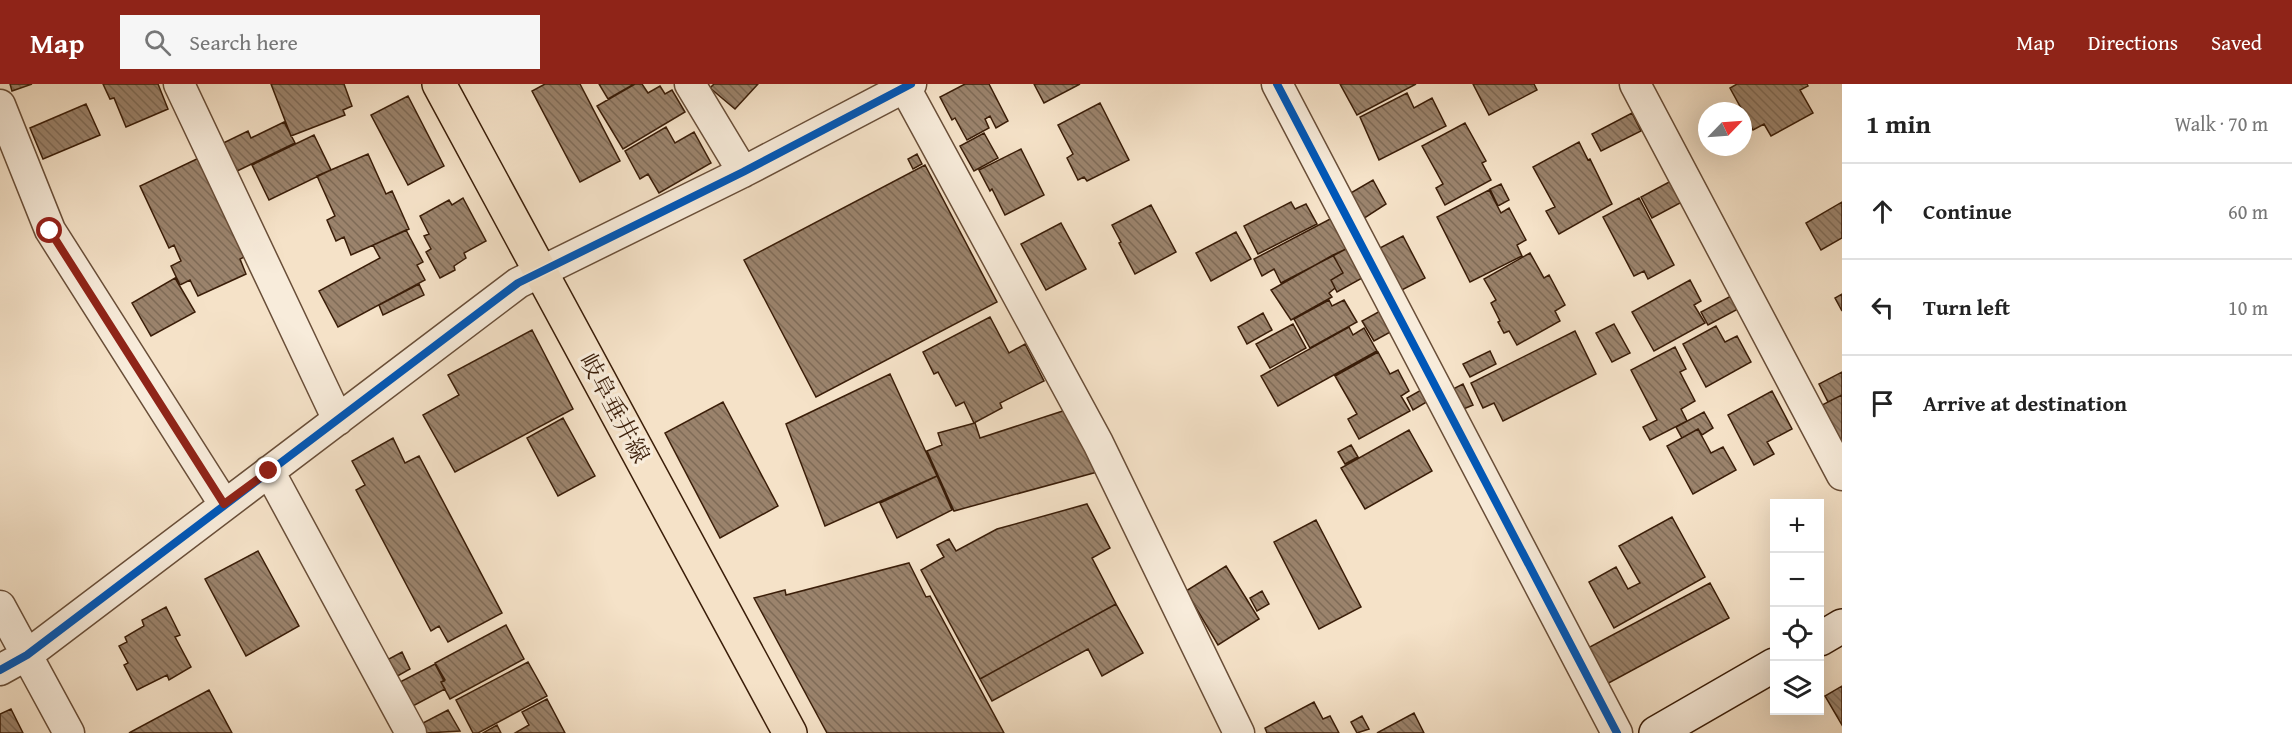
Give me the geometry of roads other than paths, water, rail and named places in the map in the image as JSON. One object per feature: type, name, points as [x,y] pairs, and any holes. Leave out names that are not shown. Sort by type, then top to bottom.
[{"type":"main road","name":"岐阜垂井線","points":[[439,84],[790,733]]},
{"type":"street","points":[[179,84],[338,420]]},
{"type":"street","points":[[690,84],[742,172]]},
{"type":"street","points":[[1277,84],[1617,733]]},
{"type":"street","points":[[1635,84],[1842,475]]},
{"type":"street","points":[[0,670],[27,656],[224,504],[518,283],[540,270],[742,172],[906,85],[1098,443],[1239,733]]},
{"type":"street","points":[[0,105],[50,231],[224,504]]},
{"type":"street","points":[[269,471],[411,733]]},
{"type":"street","points":[[0,606],[69,733]]},
{"type":"street","points":[[1824,637],[1842,626]]},
{"type":"street","points":[[1656,733],[1770,667]]}]
